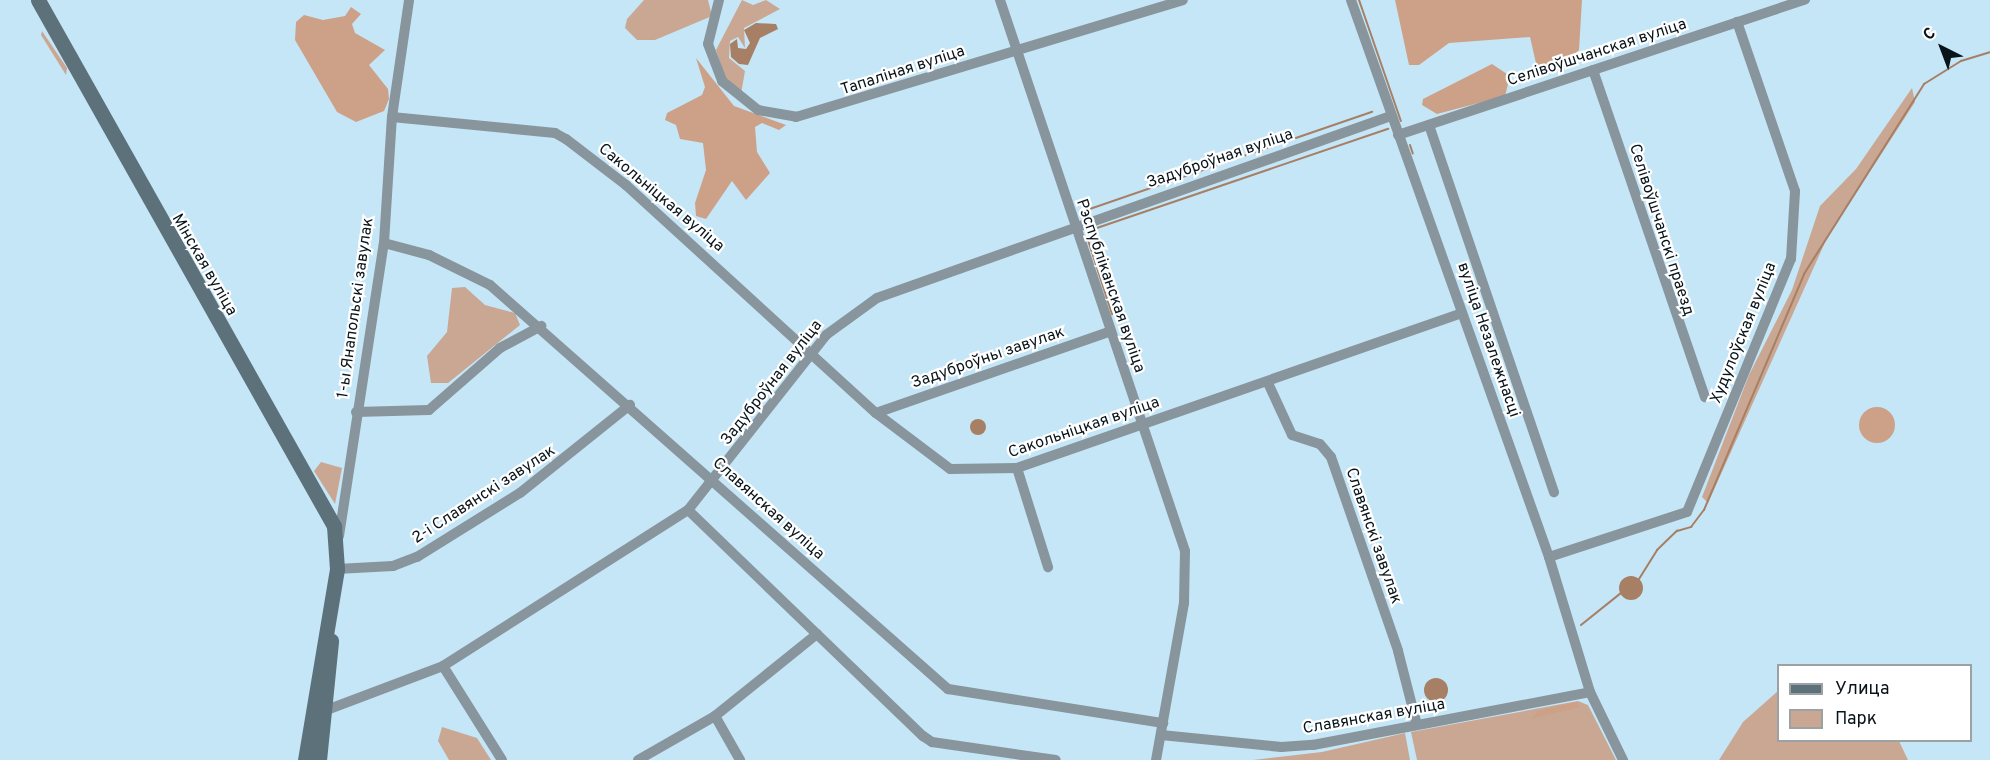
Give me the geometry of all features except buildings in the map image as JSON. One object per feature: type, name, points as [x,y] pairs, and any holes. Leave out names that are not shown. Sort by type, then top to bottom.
[{"type":"main road","name":"Мінская вуліца","points":[[38,0],[154,214],[323,502],[338,548]]},
{"type":"main road","points":[[305,760],[317,713],[338,548]]},
{"type":"main road","points":[[317,713],[319,760]]},
{"type":"street","name":"1-ы Янапольскі завулак","points":[[338,548],[356,412],[384,243],[392,117],[409,0]]},
{"type":"street","name":"Тапаліная вуліца","points":[[719,0],[708,44],[722,81],[758,111],[784,116],[830,111],[1179,0]]},
{"type":"street","name":"Рэспубліканская вуліца","points":[[1000,0],[1109,332],[1178,521],[1187,577],[1156,760]]},
{"type":"street","name":"вуліца Незалежнасці","points":[[1351,0],[1549,557],[1590,692],[1623,760]]},
{"type":"street","name":"Селівоўшчанская вуліца","points":[[1398,135],[1805,0]]},
{"type":"street","name":"Худулоўская вуліца","points":[[1549,557],[1687,512],[1791,259],[1795,191],[1737,22]]},
{"type":"street","name":"Селівоўшчанскі праезд","points":[[1593,70],[1705,397]]},
{"type":"street","name":"Задуброўная вуліца","points":[[317,713],[443,666],[687,510],[715,481],[813,350],[835,326],[877,298],[1073,226],[1391,116]]},
{"type":"street","name":"Сакольніцкая вуліца","points":[[392,117],[555,133],[566,139],[813,350],[876,413],[950,469],[1017,468],[1143,423],[1268,383],[1462,313]]},
{"type":"street","name":"вуліца Незалежнасці","points":[[1429,125],[1554,492]]},
{"type":"street","name":"Славянская вуліца","points":[[384,243],[468,271],[541,326],[948,689],[1162,729],[1281,747],[1416,725],[1590,692]]},
{"type":"street","points":[[356,412],[429,410],[500,348],[541,326]]},
{"type":"street","name":"Задуброўны завулак","points":[[876,413],[1109,332]]},
{"type":"street","name":"Славянскі завулак","points":[[1268,383],[1292,435],[1320,444],[1331,457],[1398,651],[1416,725]]},
{"type":"street","name":"2-і Славянскі завулак","points":[[337,569],[393,566],[417,557],[520,493],[630,405]]},
{"type":"street","points":[[1017,468],[1048,567]]},
{"type":"street","points":[[687,510],[932,742],[1056,760]]},
{"type":"street","points":[[638,760],[715,716],[818,633]]},
{"type":"street","points":[[443,666],[502,760]]},
{"type":"street","points":[[715,716],[740,760]]},
{"type":"green space","points":[[644,0],[708,0],[712,16],[655,40],[637,40],[625,28],[627,19]]},
{"type":"green space","points":[[742,0],[753,5],[766,0],[780,9],[744,28],[745,48],[738,37],[730,41],[729,58],[745,71],[741,94],[726,80],[716,50]]},
{"type":"green space","points":[[42,31],[67,68],[66,75],[41,35]]},
{"type":"green space","points":[[1912,88],[1915,102],[1827,238],[1708,503],[1702,497],[1749,375],[1792,290],[1820,206],[1856,169]]},
{"type":"green space","points":[[465,287],[485,305],[515,313],[520,325],[448,383],[431,383],[427,356],[447,332],[452,288]]},
{"type":"green space","points":[[321,462],[342,468],[335,504],[314,471]]},
{"type":"green space","points":[[1777,692],[1777,742],[1899,742],[1908,760],[1719,760],[1743,722]]},
{"type":"green space","points":[[1578,701],[1588,705],[1616,760],[1417,760],[1411,732]]},
{"type":"green space","points":[[442,727],[477,738],[491,760],[449,760],[438,741]]},
{"type":"green space","points":[[1405,733],[1410,760],[1253,760],[1322,752]]},
{"type":"shaded area","points":[[1395,0],[1582,0],[1579,50],[1554,73],[1538,72],[1530,37],[1449,43],[1419,65],[1409,65]]},
{"type":"shaded area","points":[[351,7],[361,14],[352,24],[355,33],[385,50],[369,65],[388,89],[389,99],[384,111],[356,122],[337,112],[295,40],[296,22],[304,15],[323,20],[345,16]]},
{"type":"shaded area","points":[[756,23],[776,24],[778,29],[760,38],[748,65],[739,64],[731,57],[730,44],[737,39],[738,48],[746,49],[750,43],[744,30]]},
{"type":"shaded area","points":[[696,58],[734,106],[786,125],[779,130],[762,123],[755,127],[757,152],[770,173],[746,200],[732,181],[706,219],[696,216],[695,203],[706,170],[703,143],[680,139],[676,125],[665,120],[667,113],[702,95],[705,87]]},
{"type":"shaded area","points":[[1492,64],[1510,76],[1505,96],[1437,114],[1422,105],[1423,99]]},
{"type":"shaded area","points":[[1877,407],[1890,412],[1895,425],[1890,438],[1877,443],[1864,438],[1859,425],[1864,412]]},
{"type":"shaded area","points":[[975,419],[981,419],[986,427],[984,433],[975,435],[970,430],[970,424]]},
{"type":"shaded area","points":[[1631,576],[1639,580],[1643,588],[1639,596],[1631,600],[1623,596],[1619,588],[1623,580]]},
{"type":"shaded area","points":[[1436,678],[1441,679],[1447,685],[1447,695],[1441,701],[1436,702],[1431,701],[1425,695],[1424,690],[1425,685],[1431,679]]},
{"type":"shaded area","points":[[1576,702],[1580,707],[1531,719],[1538,711]]},
{"type":"waterway","points":[[1359,0],[1401,121]]},
{"type":"waterway","points":[[1639,579],[1657,550],[1677,531],[1691,527],[1704,510],[1804,274],[1924,84],[1961,61],[1990,52]]},
{"type":"waterway","points":[[1081,212],[1372,112]]},
{"type":"waterway","points":[[1091,230],[1388,129]]},
{"type":"waterway","points":[[1410,145],[1413,154]]},
{"type":"waterway","points":[[1088,240],[1112,314]]},
{"type":"waterway","points":[[1581,625],[1621,593]]}]
